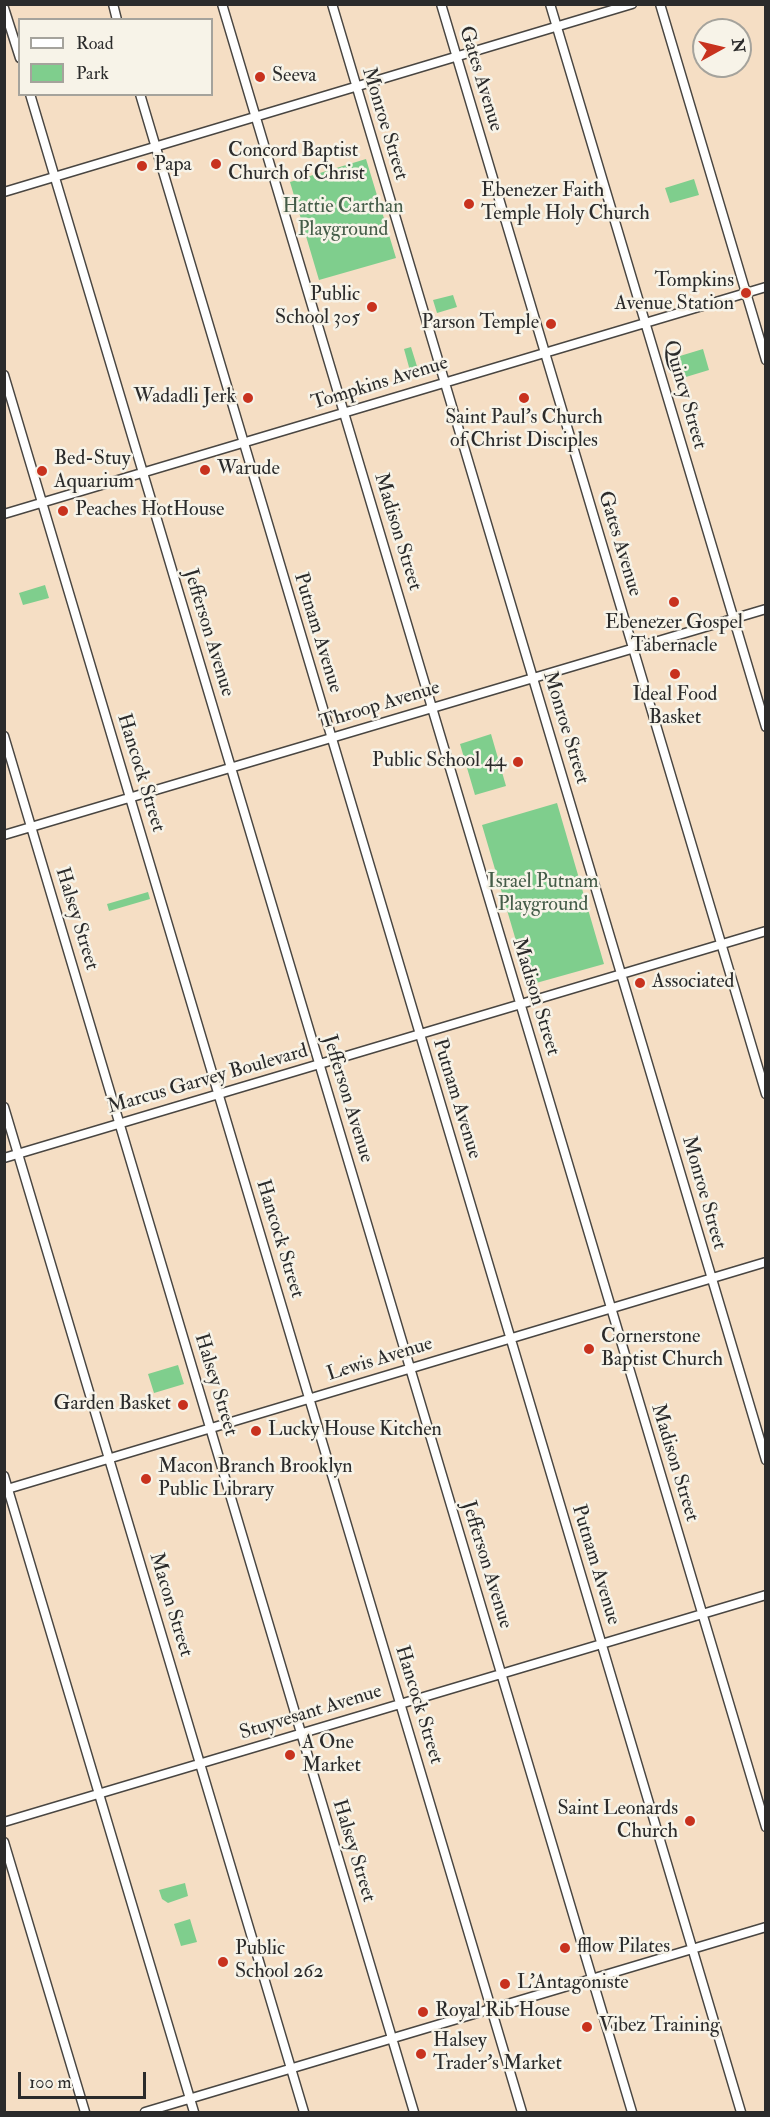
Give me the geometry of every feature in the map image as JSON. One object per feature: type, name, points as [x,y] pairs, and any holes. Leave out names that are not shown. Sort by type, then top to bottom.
[{"type":"street","name":"Madison Street","points":[[222,4],[765,1827]]},
{"type":"street","name":"Monroe Street","points":[[332,4],[765,1460]]},
{"type":"street","name":"Gates Avenue","points":[[441,4],[765,1094]]},
{"type":"street","name":"Quincy Street","points":[[550,4],[765,727]]},
{"type":"street","points":[[4,192],[632,4]]},
{"type":"street","points":[[660,4],[765,360]]},
{"type":"street","points":[[4,8],[18,52]]},
{"type":"street","name":"Jefferson Avenue","points":[[31,96],[632,2112]]},
{"type":"street","name":"Putnam Avenue","points":[[141,96],[741,2112]]},
{"type":"street","name":"Tompkins Avenue","points":[[4,514],[765,287]]},
{"type":"street","name":"Hancock Street","points":[[4,375],[522,2112]]},
{"type":"street","name":"Throop Avenue","points":[[4,835],[765,609]]},
{"type":"street","name":"Halsey Street","points":[[4,736],[414,2112]]},
{"type":"street","name":"Marcus Garvey Boulevard","points":[[4,1158],[765,930]]},
{"type":"street","name":"Macon Street","points":[[4,1107],[304,2112]]},
{"type":"street","name":"Lewis Avenue","points":[[6,1489],[765,1262]]},
{"type":"street","points":[[4,1476],[6,1489],[194,2112]]},
{"type":"street","name":"Stuyvesant Avenue","points":[[4,1822],[765,1595]]},
{"type":"street","points":[[4,1842],[85,2112]]},
{"type":"street","points":[[145,2112],[765,1927]]},
{"type":"green space","name":"Hattie Carthan Playground","points":[[366,159],[396,258],[319,280],[290,182]]},
{"type":"green space","points":[[694,179],[699,195],[670,203],[665,188]]},
{"type":"green space","points":[[453,295],[457,307],[437,313],[433,300]]},
{"type":"green space","points":[[411,347],[420,376],[412,378],[404,349]]},
{"type":"green space","points":[[703,349],[709,370],[676,380],[670,359]]},
{"type":"green space","points":[[45,585],[49,598],[23,605],[19,593]]},
{"type":"green space","points":[[491,734],[506,786],[475,795],[460,744]]},
{"type":"green space","name":"Israel Putnam Playground","points":[[557,803],[604,964],[529,985],[482,825]]},
{"type":"green space","points":[[148,892],[150,899],[109,911],[107,904]]},
{"type":"green space","points":[[178,1365],[184,1384],[154,1393],[148,1374]]},
{"type":"green space","points":[[185,1883],[188,1896],[168,1903],[162,1899],[159,1890]]},
{"type":"green space","points":[[190,1919],[197,1942],[181,1946],[174,1924]]},
{"type":"place","name":"Seeva","points":[[260,77]]},
{"type":"place","name":"Concord Baptist Church of Christ","points":[[216,164]]},
{"type":"place","name":"Papa","points":[[142,166]]},
{"type":"place","name":"Ebenezer Faith Temple Holy Church","points":[[469,204]]},
{"type":"place","name":"Tompkins Avenue Station","points":[[746,293]]},
{"type":"place","name":"Public School 305","points":[[372,307]]},
{"type":"place","name":"Parson Temple","points":[[551,324]]},
{"type":"place","name":"Wadadli Jerk","points":[[248,398]]},
{"type":"place","name":"Saint Paul's Church of Christ Disciples","points":[[524,398]]},
{"type":"place","name":"Warude","points":[[205,470]]},
{"type":"place","name":"Bed-Stuy Aquarium","points":[[42,471]]},
{"type":"place","name":"Peaches HotHouse","points":[[63,511]]},
{"type":"place","name":"Ebenezer Gospel Tabernacle","points":[[674,602]]},
{"type":"place","name":"Ideal Food Basket","points":[[675,674]]},
{"type":"place","name":"Public School 44","points":[[518,762]]},
{"type":"place","name":"Associated","points":[[640,983]]},
{"type":"place","name":"Cornerstone Baptist Church","points":[[589,1349]]},
{"type":"place","name":"Garden Basket","points":[[183,1405]]},
{"type":"place","name":"Lucky House Kitchen","points":[[256,1431]]},
{"type":"place","name":"Macon Branch Brooklyn Public Library","points":[[146,1479]]},
{"type":"place","name":"A One Market","points":[[290,1755]]},
{"type":"place","name":"Saint Leonards Church","points":[[690,1821]]},
{"type":"place","name":"fflow Pilates","points":[[565,1948]]},
{"type":"place","name":"Public School 262","points":[[223,1962]]},
{"type":"place","name":"L'Antagoniste","points":[[505,1984]]},
{"type":"place","name":"Royal Rib House","points":[[423,2012]]},
{"type":"place","name":"Vibez Training","points":[[587,2027]]},
{"type":"place","name":"Halsey Trader's Market","points":[[421,2054]]}]
